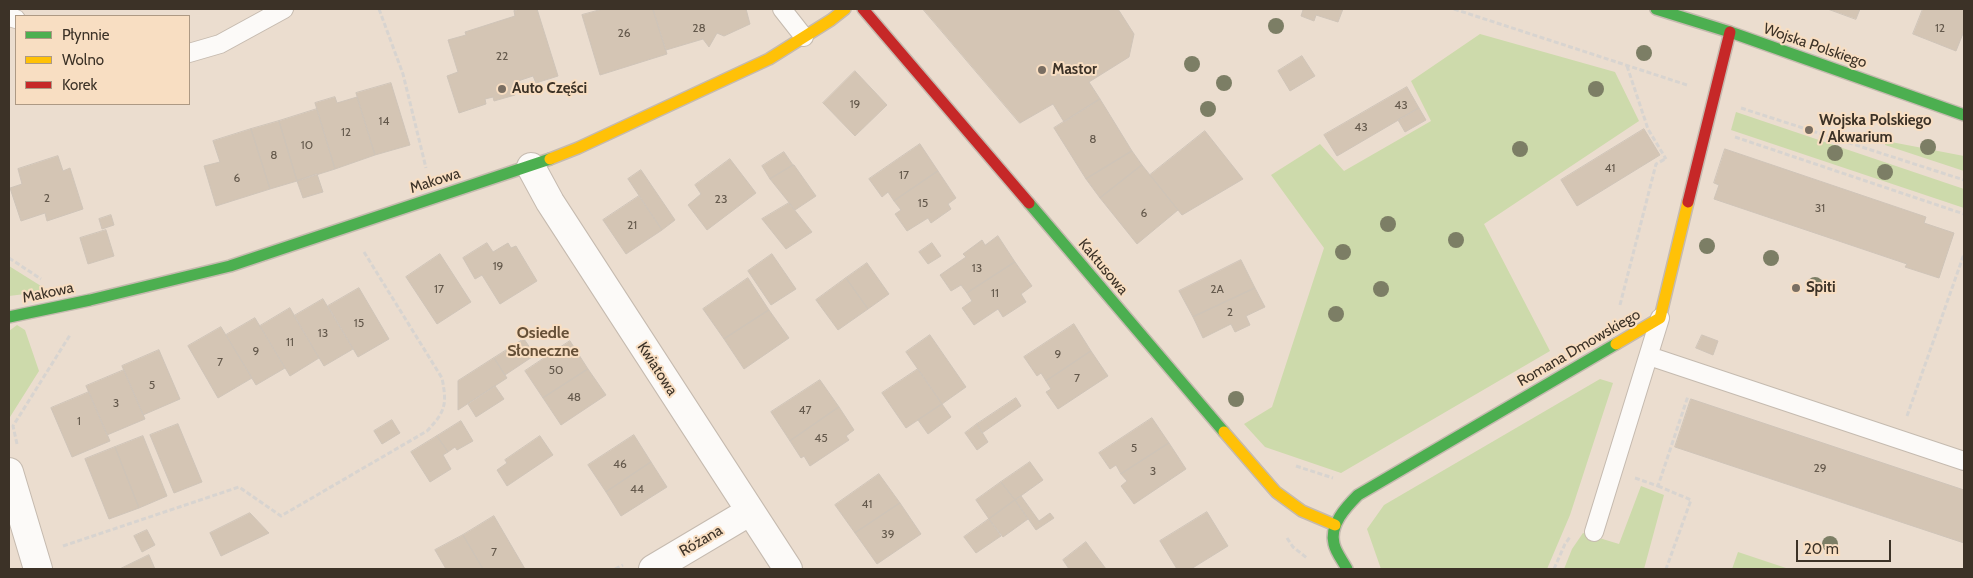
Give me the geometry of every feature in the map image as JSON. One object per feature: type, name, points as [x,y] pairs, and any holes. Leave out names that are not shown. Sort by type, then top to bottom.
[{"type":"street","name":"Makowa","points":[[9,317],[230,266],[530,167],[586,144],[769,59],[845,9]]},
{"type":"street","name":"Kaktusowa","points":[[864,9],[1276,492],[1302,511],[1335,525]]},
{"type":"street","name":"Wojska Polskiego","points":[[1656,9],[1730,32],[1964,115]]},
{"type":"street","name":"Romana Dmowskiego","points":[[1335,525],[1346,506],[1358,496],[1660,318],[1730,32]]},
{"type":"street","name":"Kwiatowa","points":[[530,167],[550,202],[788,569]]},
{"type":"street","points":[[9,472],[35,563]]},
{"type":"street","name":"Różana","points":[[642,565],[750,512]]},
{"type":"street","points":[[1335,525],[1334,543],[1347,569]]},
{"type":"lane","points":[[190,53],[220,44],[284,9]]},
{"type":"lane","points":[[782,9],[793,20],[804,37]]},
{"type":"lane","points":[[1594,532],[1660,318]]},
{"type":"lane","points":[[1649,356],[1964,461]]},
{"type":"path","points":[[379,9],[404,74],[433,198]]},
{"type":"path","points":[[1454,9],[1688,86]]},
{"type":"path","points":[[1627,66],[1648,129]]},
{"type":"path","points":[[1714,94],[1732,104],[1964,180]]},
{"type":"path","points":[[1734,137],[1964,214]]},
{"type":"path","points":[[1618,312],[1656,164],[1665,159]]},
{"type":"path","points":[[35,563],[239,487],[281,516],[427,431],[433,425],[444,408],[445,396],[442,378],[348,226]]},
{"type":"path","points":[[1899,439],[1964,254]]},
{"type":"path","points":[[9,258],[55,288],[71,286],[81,317],[13,426],[18,446]]},
{"type":"path","points":[[1658,486],[1688,394]]},
{"type":"path","points":[[1290,464],[1334,478]]},
{"type":"path","points":[[1614,471],[1691,500],[1666,569]]},
{"type":"path","points":[[615,569],[642,565]]},
{"type":"green space","points":[[1480,34],[1615,72],[1639,121],[1484,224],[1550,351],[1341,473],[1265,447],[1244,424],[1272,407],[1324,248],[1271,175],[1320,144],[1344,171],[1431,121],[1411,81]]},
{"type":"green space","points":[[1736,112],[1964,189],[1964,208],[1731,130]]},
{"type":"green space","points":[[1886,141],[1964,156],[1964,171],[1885,145]]},
{"type":"green space","points":[[9,266],[49,291],[9,296]]},
{"type":"green space","points":[[17,325],[25,330],[39,371],[10,417],[9,331]]},
{"type":"green space","points":[[1600,379],[1613,383],[1570,515],[1547,569],[1381,569],[1367,529],[1384,505]]},
{"type":"green space","points":[[1641,486],[1664,495],[1644,569],[1564,569],[1572,549],[1583,533],[1619,544]]},
{"type":"green space","points":[[1738,552],[1789,569],[1732,569]]},
{"type":"building","points":[[537,9],[558,76],[536,83],[533,76],[518,81],[520,89],[513,91],[515,95],[494,101],[493,97],[485,99],[486,104],[459,113],[447,76],[458,72],[448,40],[466,35],[465,32],[515,16],[514,11]]},
{"type":"building","points":[[603,9],[653,9],[667,54],[600,75],[582,15]]},
{"type":"building","points":[[653,9],[746,9],[750,24],[724,36],[717,33],[709,47],[703,39],[666,50]]},
{"type":"building","name":"Mastor","points":[[923,9],[1118,9],[1134,34],[1129,57],[1089,82],[1100,99],[1064,122],[1053,104],[1020,123]]},
{"type":"building","points":[[1300,9],[1343,9],[1338,22],[1316,15],[1314,21],[1301,16],[1303,10]]},
{"type":"building","points":[[1828,9],[1860,9],[1856,19]]},
{"type":"building","points":[[1923,9],[1964,9],[1964,31],[1956,51],[1913,34]]},
{"type":"building","points":[[1302,56],[1315,76],[1290,91],[1278,71]]},
{"type":"building","points":[[855,71],[887,105],[855,136],[823,103]]},
{"type":"building","points":[[391,83],[410,145],[375,155],[356,93]]},
{"type":"building","points":[[1407,87],[1419,108],[1337,156],[1324,135]]},
{"type":"building","points":[[335,97],[337,103],[357,97],[375,155],[335,169],[315,103]]},
{"type":"building","points":[[1100,99],[1132,151],[1086,179],[1054,128]]},
{"type":"building","points":[[1419,108],[1426,120],[1405,132],[1398,120]]},
{"type":"building","points":[[317,109],[335,169],[297,181],[279,121]]},
{"type":"building","points":[[279,121],[297,181],[270,189],[251,129]]},
{"type":"building","points":[[251,129],[270,189],[216,206],[204,166],[220,162],[213,141]]},
{"type":"building","points":[[1644,129],[1660,155],[1577,206],[1561,180]]},
{"type":"building","points":[[1205,131],[1243,179],[1182,215],[1150,175]]},
{"type":"building","points":[[920,144],[938,171],[894,201],[888,192],[882,197],[869,179]]},
{"type":"building","points":[[1725,149],[1926,217],[1924,223],[1954,233],[1939,278],[1905,267],[1907,264],[1714,199],[1719,185],[1714,183]]},
{"type":"building","points":[[1132,151],[1142,165],[1100,198],[1086,179]]},
{"type":"building","points":[[784,152],[793,165],[770,179],[762,166]]},
{"type":"building","points":[[58,156],[63,171],[70,168],[83,209],[47,221],[45,213],[21,221],[10,188],[22,184],[18,169]]},
{"type":"building","points":[[730,159],[756,193],[707,230],[688,205],[701,194],[695,185]]},
{"type":"building","points":[[793,165],[816,196],[795,210],[770,179]]},
{"type":"building","points":[[1142,165],[1178,210],[1137,244],[1100,198]]},
{"type":"building","points":[[641,170],[675,220],[662,230],[628,179]]},
{"type":"building","points":[[938,171],[956,198],[948,204],[951,209],[931,223],[928,218],[907,231],[895,214],[901,210],[894,201]]},
{"type":"building","points":[[317,174],[323,192],[303,198],[297,181]]},
{"type":"building","points":[[639,196],[662,230],[626,254],[603,220]]},
{"type":"building","points":[[789,203],[812,232],[786,249],[762,219]]},
{"type":"building","points":[[111,215],[114,225],[102,229],[99,219]]},
{"type":"building","points":[[106,230],[114,256],[88,264],[80,238]]},
{"type":"building","points":[[998,236],[1015,262],[967,293],[961,285],[951,291],[940,275],[966,257],[963,254],[982,240],[985,245]]},
{"type":"building","points":[[487,243],[493,252],[508,243],[511,248],[516,246],[537,281],[500,304],[482,275],[475,279],[463,258]]},
{"type":"building","points":[[932,243],[941,256],[928,264],[919,252]]},
{"type":"building","points":[[440,254],[471,302],[437,324],[406,277]]},
{"type":"building","points":[[772,254],[796,289],[771,305],[748,271]]},
{"type":"building","points":[[1241,260],[1255,288],[1193,317],[1179,291]]},
{"type":"building","points":[[1015,262],[1032,286],[1021,294],[1026,302],[1003,317],[998,309],[974,325],[962,308],[972,301],[967,293]]},
{"type":"building","points":[[867,263],[889,294],[868,309],[846,278]]},
{"type":"building","points":[[748,278],[769,310],[724,339],[703,309]]},
{"type":"building","points":[[846,278],[868,309],[838,330],[816,300]]},
{"type":"building","points":[[359,288],[389,339],[358,357],[328,306]]},
{"type":"building","points":[[1255,288],[1265,307],[1246,316],[1250,325],[1235,332],[1231,324],[1203,338],[1193,317]]},
{"type":"building","points":[[323,299],[353,349],[324,366],[294,316]]},
{"type":"building","points":[[290,308],[319,358],[290,376],[260,326]]},
{"type":"building","points":[[769,310],[789,338],[744,369],[724,339]]},
{"type":"building","points":[[255,318],[285,368],[256,385],[226,335]]},
{"type":"building","points":[[1074,324],[1091,351],[1046,381],[1041,373],[1037,376],[1024,357]]},
{"type":"building","points":[[221,327],[252,378],[218,398],[188,346]]},
{"type":"building","points":[[930,335],[966,387],[942,404],[906,352]]},
{"type":"building","points":[[1702,335],[1718,341],[1713,355],[1696,348]]},
{"type":"building","points":[[524,339],[535,355],[505,375],[494,358]]},
{"type":"building","points":[[570,341],[588,369],[543,398],[525,371]]},
{"type":"building","points":[[159,350],[180,399],[143,415],[122,366]]},
{"type":"building","points":[[1091,351],[1108,376],[1058,409],[1046,392],[1051,389],[1046,381]]},
{"type":"building","points":[[494,358],[507,378],[458,410],[458,381]]},
{"type":"building","points":[[588,369],[606,395],[561,425],[543,398]]},
{"type":"building","points":[[918,369],[942,404],[906,428],[882,393]]},
{"type":"building","points":[[124,370],[145,419],[107,435],[86,386]]},
{"type":"building","points":[[820,380],[839,407],[790,441],[771,412]]},
{"type":"building","points":[[495,386],[504,399],[476,417],[468,404]]},
{"type":"building","points":[[89,392],[110,441],[72,457],[51,408]]},
{"type":"building","points":[[1016,398],[1021,406],[982,433],[977,424]]},
{"type":"building","points":[[1691,399],[1964,490],[1964,543],[1675,447]]},
{"type":"building","points":[[942,404],[951,417],[928,434],[918,420]]},
{"type":"building","points":[[839,407],[854,430],[846,436],[849,440],[810,466],[804,456],[801,458],[790,441]]},
{"type":"building","points":[[1152,418],[1169,443],[1121,474],[1116,465],[1110,469],[1099,453]]},
{"type":"building","points":[[392,420],[400,433],[382,444],[374,431]]},
{"type":"building","points":[[461,421],[473,441],[457,450],[455,447],[448,452],[437,436]]},
{"type":"building","points":[[178,424],[202,482],[174,493],[150,435]]},
{"type":"building","points":[[977,424],[988,442],[977,450],[965,433]]},
{"type":"building","points":[[634,435],[651,462],[606,492],[588,465]]},
{"type":"building","points":[[143,436],[167,496],[139,508],[115,447]]},
{"type":"building","points":[[437,436],[448,452],[443,455],[451,469],[430,482],[411,452]]},
{"type":"building","points":[[540,436],[553,455],[507,486],[497,470],[507,463],[505,460]]},
{"type":"building","points":[[1169,443],[1186,469],[1134,504],[1121,486],[1127,481],[1121,474]]},
{"type":"building","points":[[115,447],[139,508],[109,519],[85,459]]},
{"type":"building","points":[[651,462],[667,487],[621,516],[606,492]]},
{"type":"building","points":[[1030,462],[1043,480],[1015,500],[1001,482]]},
{"type":"building","points":[[879,474],[900,503],[855,533],[835,505]]},
{"type":"building","points":[[1001,482],[1015,500],[989,519],[976,500]]},
{"type":"building","points":[[1021,496],[1039,521],[1050,513],[1054,518],[1036,530],[1015,500]]},
{"type":"building","points":[[1015,500],[1028,519],[1003,537],[989,519]]},
{"type":"building","points":[[900,503],[921,534],[877,564],[855,533]]},
{"type":"building","points":[[1207,512],[1228,546],[1191,569],[1177,569],[1160,541]]},
{"type":"building","points":[[250,513],[269,533],[221,556],[210,533]]},
{"type":"building","points":[[494,516],[525,569],[483,569],[463,535]]},
{"type":"building","points":[[989,519],[1001,536],[976,553],[964,537]]},
{"type":"building","points":[[147,530],[155,545],[142,552],[134,536]]},
{"type":"building","points":[[463,535],[483,569],[446,569],[435,550]]},
{"type":"building","points":[[1086,542],[1106,569],[1069,569],[1063,560]]},
{"type":"building","points":[[149,555],[155,569],[120,569]]},
{"type":"traffic: fast","points":[[1656,9],[1730,32],[1964,115]]},
{"type":"traffic: fast","points":[[9,317],[90,300],[230,266],[550,159]]},
{"type":"traffic: fast","points":[[1029,203],[1224,432]]},
{"type":"traffic: fast","points":[[1347,569],[1335,547],[1334,530],[1344,511],[1358,495],[1616,344]]},
{"type":"traffic: slow","points":[[550,159],[578,148],[769,59],[845,9]]},
{"type":"traffic: slow","points":[[1616,344],[1660,318],[1688,202]]},
{"type":"traffic: slow","points":[[1224,432],[1276,492],[1302,511],[1335,525]]},
{"type":"traffic: jam","points":[[863,9],[1029,203]]},
{"type":"traffic: jam","points":[[1688,202],[1730,32]]},
{"type":"place","name":"Mastor","points":[[1042,70]]},
{"type":"place","name":"Auto Części","points":[[502,89]]},
{"type":"place","name":"Wojska Polskiego / Akwarium","points":[[1809,130]]},
{"type":"place","name":"Spiti","points":[[1796,288]]},
{"type":"district","name":"Osiedle Słoneczne","points":[[543,342]]}]
